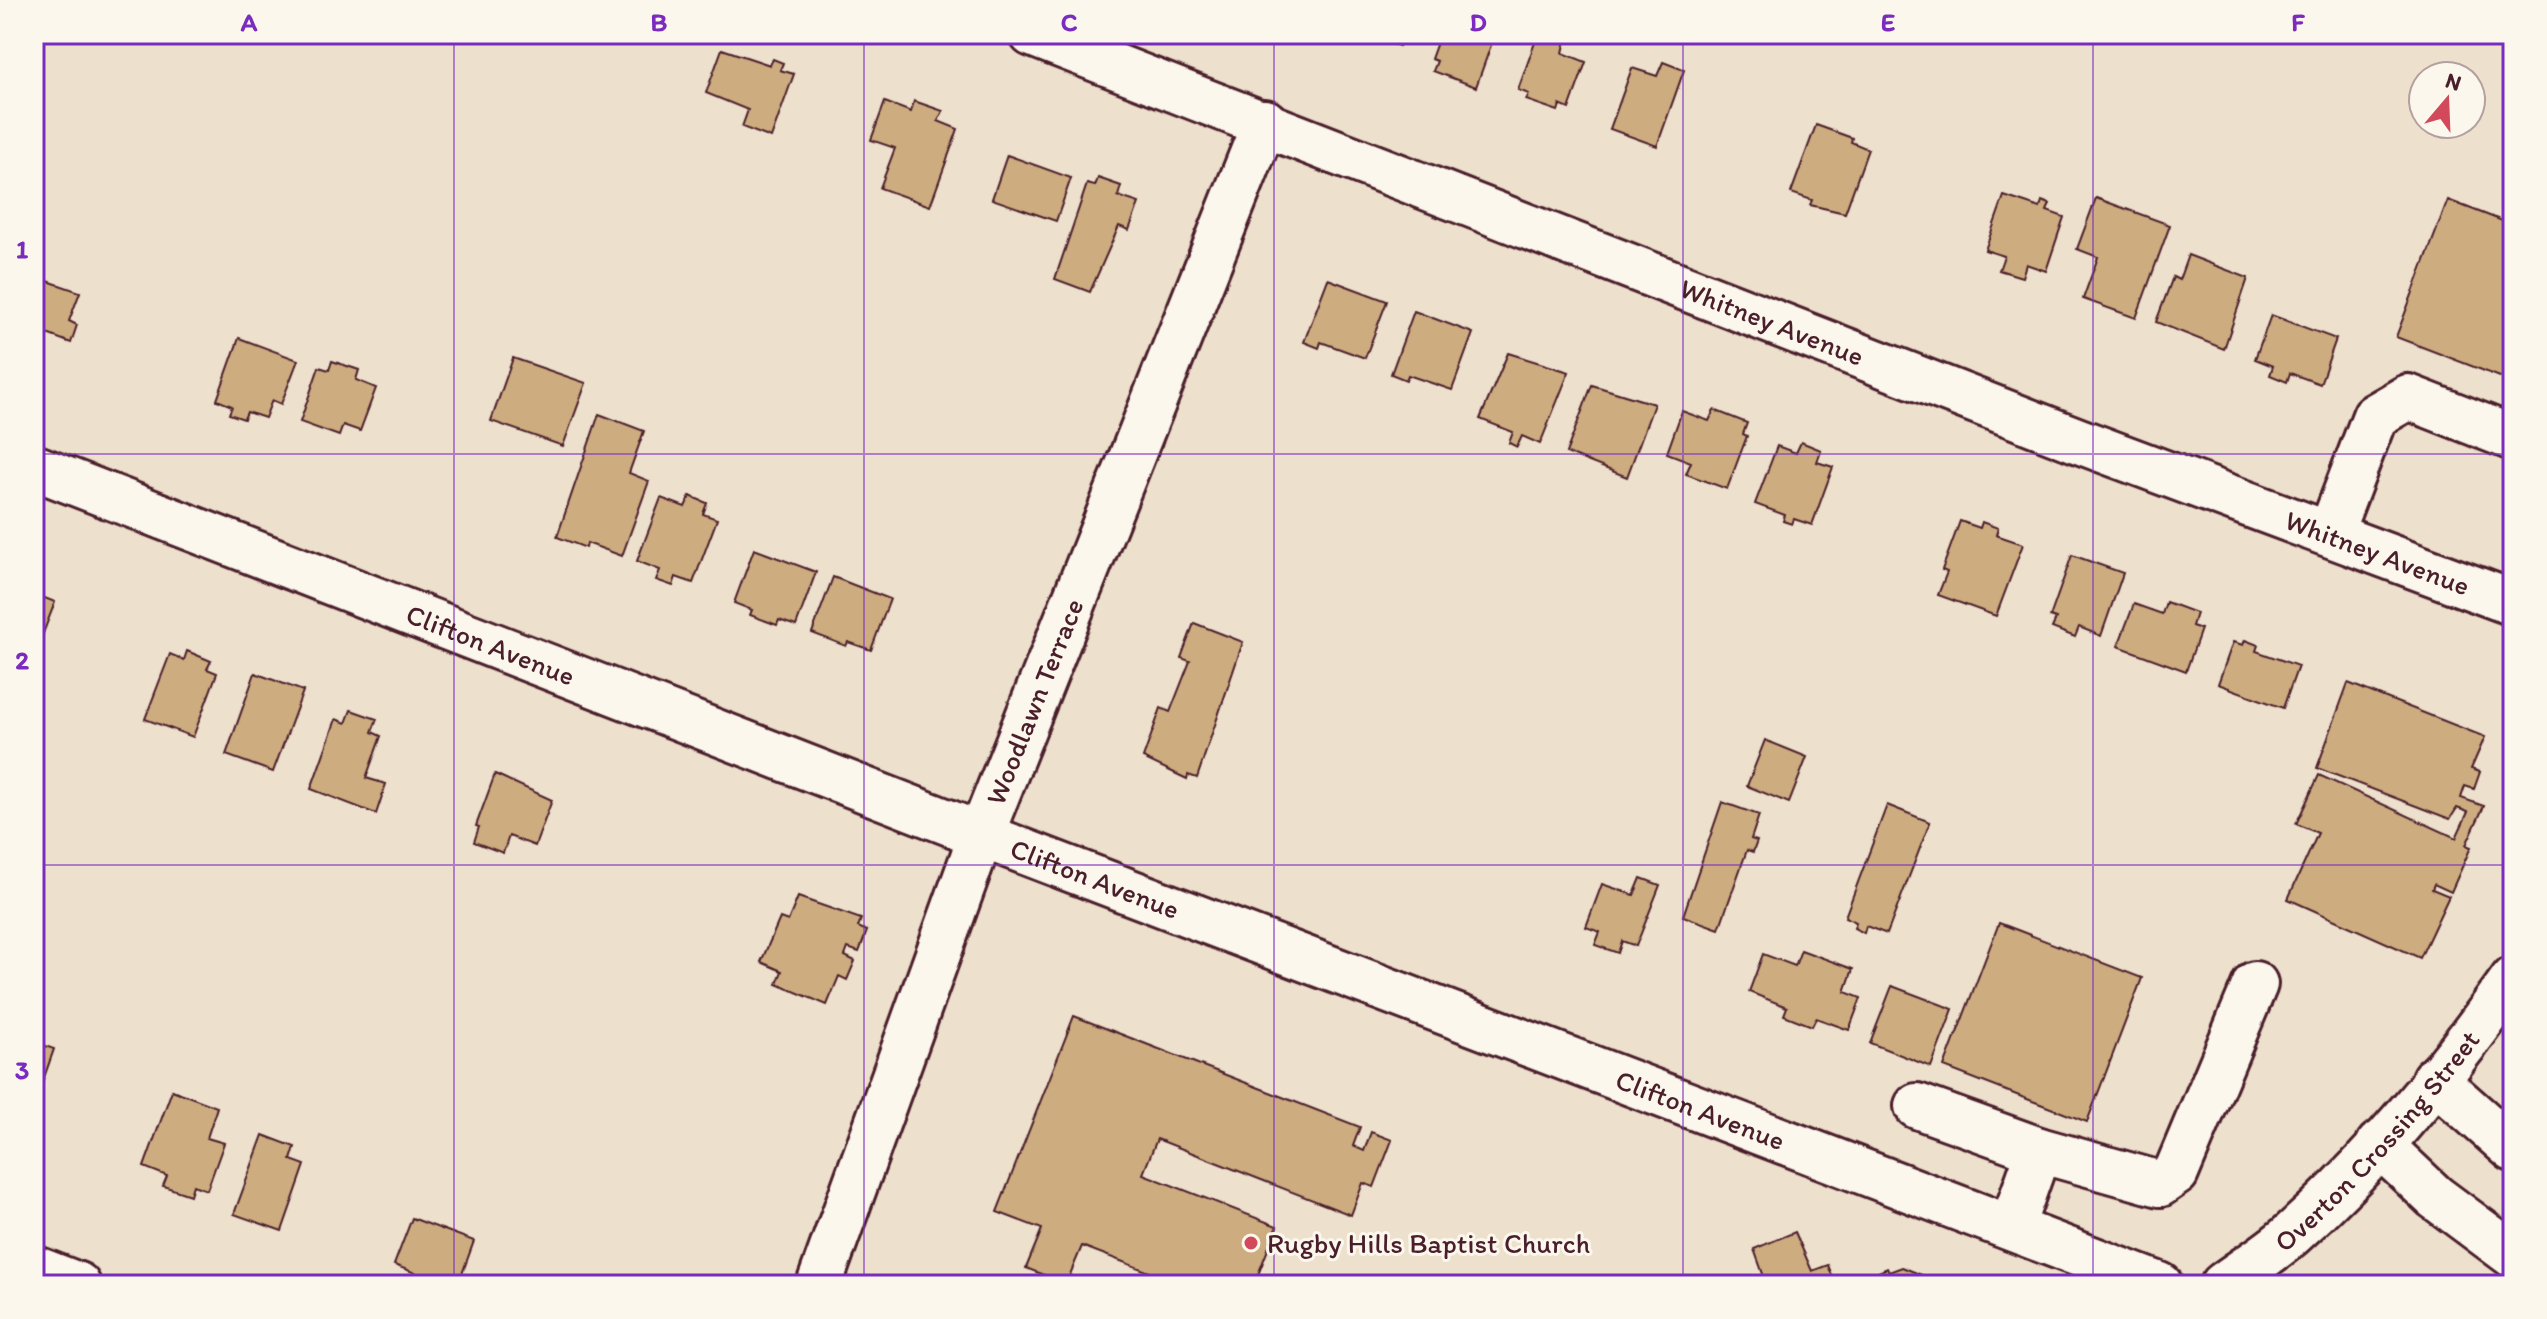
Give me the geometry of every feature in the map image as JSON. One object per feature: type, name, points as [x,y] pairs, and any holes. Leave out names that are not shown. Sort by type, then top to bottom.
[{"type":"street","name":"Whitney Avenue","points":[[1032,34],[2079,441],[2513,603]]},
{"type":"street","name":"Woodlawn Terrace","points":[[819,1285],[981,835],[1265,122]]},
{"type":"street","points":[[2330,534],[2375,416],[2408,397],[2513,438]]},
{"type":"street","name":"Clifton Avenue","points":[[34,467],[981,835],[2160,1285]]},
{"type":"street","name":"Overton Crossing Street","points":[[2223,1285],[2291,1234],[2379,1144],[2513,979]]},
{"type":"street","points":[[1917,1106],[2039,1150],[2160,1184],[2176,1173],[2255,984]]},
{"type":"street","points":[[2434,1079],[2513,1149]]},
{"type":"street","points":[[2379,1144],[2435,1197],[2513,1255]]},
{"type":"street","points":[[2012,1226],[2039,1150]]},
{"type":"street","points":[[34,1268],[78,1285]]},
{"type":"building","points":[[1366,34],[1403,34],[1399,46]]},
{"type":"building","points":[[1440,34],[1495,34],[1476,87],[1433,71],[1437,61],[1431,59]]},
{"type":"building","points":[[1538,34],[1566,40],[1563,53],[1586,62],[1569,109],[1560,105],[1558,111],[1526,100],[1529,94],[1518,90]]},
{"type":"building","points":[[722,49],[770,65],[773,59],[783,63],[780,70],[794,74],[771,138],[742,127],[748,110],[706,93]]},
{"type":"building","points":[[1663,62],[1684,70],[1657,146],[1610,129],[1632,68],[1657,76]]},
{"type":"building","points":[[914,101],[943,111],[938,121],[958,129],[930,206],[880,188],[895,148],[871,140],[885,102],[911,112]]},
{"type":"building","points":[[1816,125],[1852,138],[1851,142],[1868,149],[1845,213],[1810,205],[1812,200],[1791,193]]},
{"type":"building","points":[[1007,155],[1071,178],[1056,221],[992,199]]},
{"type":"building","points":[[1098,178],[1121,186],[1118,196],[1139,203],[1129,230],[1119,226],[1090,292],[1055,279],[1087,184],[1095,186]]},
{"type":"building","points":[[2004,196],[2040,208],[2042,201],[2050,204],[2047,211],[2064,217],[2046,271],[2026,264],[2022,277],[1999,270],[2004,256],[1985,250]]},
{"type":"building","points":[[2096,198],[2170,225],[2136,318],[2083,299],[2098,257],[2077,249]]},
{"type":"building","points":[[2448,200],[2513,225],[2513,382],[2396,337]]},
{"type":"building","points":[[2188,255],[2248,278],[2224,349],[2156,322],[2173,277],[2179,280]]},
{"type":"building","points":[[39,278],[80,292],[69,321],[77,325],[71,343],[47,334],[45,341],[36,338],[34,293]]},
{"type":"building","points":[[1328,279],[1387,301],[1365,358],[1321,342],[1319,348],[1304,342]]},
{"type":"building","points":[[1414,311],[1473,333],[1452,390],[1408,375],[1406,380],[1391,374]]},
{"type":"building","points":[[2271,315],[2336,339],[2320,384],[2290,373],[2287,382],[2270,375],[2273,366],[2255,359]]},
{"type":"building","points":[[239,338],[298,360],[281,404],[272,400],[265,418],[247,412],[244,419],[229,414],[232,406],[217,400]]},
{"type":"building","points":[[1508,353],[1569,372],[1540,444],[1522,436],[1517,447],[1509,443],[1513,432],[1480,419]]},
{"type":"building","points":[[513,358],[586,383],[563,446],[491,421]]},
{"type":"building","points":[[332,361],[359,370],[356,380],[376,388],[360,431],[343,425],[339,436],[300,422],[319,367],[329,370]]},
{"type":"building","points":[[1592,385],[1654,404],[1627,477],[1566,453]]},
{"type":"building","points":[[1714,410],[1747,423],[1743,434],[1747,436],[1727,489],[1686,474],[1691,462],[1667,453],[1682,411],[1709,421]]},
{"type":"building","points":[[599,414],[644,431],[629,473],[649,481],[622,556],[587,543],[586,548],[557,537]]},
{"type":"building","points":[[1801,442],[1821,450],[1817,462],[1833,467],[1812,525],[1794,519],[1792,524],[1783,521],[1785,515],[1755,504],[1777,446],[1796,453]]},
{"type":"building","points":[[690,496],[707,503],[703,514],[717,519],[693,583],[676,577],[673,586],[656,580],[660,570],[637,561],[661,498],[685,507]]},
{"type":"building","points":[[1960,521],[1980,528],[1982,522],[1998,528],[1996,535],[2023,544],[1996,616],[1938,595],[1947,572],[1942,570]]},
{"type":"building","points":[[754,549],[816,572],[796,626],[779,620],[777,625],[750,615],[752,610],[734,603]]},
{"type":"building","points":[[2072,555],[2123,573],[2101,636],[2079,627],[2075,637],[2052,628],[2056,619],[2050,617]]},
{"type":"building","points":[[833,577],[890,599],[871,650],[848,642],[846,646],[812,633]]},
{"type":"building","points":[[34,585],[40,588],[37,595],[55,602],[34,657]]},
{"type":"building","points":[[2166,602],[2196,613],[2192,626],[2201,629],[2186,671],[2118,646],[2134,604],[2162,614]]},
{"type":"building","points":[[1194,623],[1243,642],[1197,778],[1188,775],[1187,779],[1143,758],[1161,708],[1170,712],[1190,661],[1181,658]]},
{"type":"building","points":[[2245,640],[2258,645],[2256,651],[2298,666],[2283,708],[2218,684],[2233,642],[2243,645]]},
{"type":"building","points":[[187,651],[211,661],[207,669],[217,673],[193,737],[145,719],[170,654],[184,660]]},
{"type":"building","points":[[255,673],[303,691],[273,772],[226,755]]},
{"type":"building","points":[[2348,683],[2485,737],[2471,769],[2480,772],[2474,789],[2465,786],[2461,798],[2484,806],[2466,845],[2471,847],[2451,892],[2434,884],[2432,889],[2449,896],[2420,958],[2288,899],[2318,833],[2296,824],[2319,775],[2456,838],[2468,812],[2457,808],[2450,819],[2317,768]]},
{"type":"building","points":[[351,710],[377,719],[372,732],[381,736],[366,778],[386,784],[376,814],[311,789],[336,719],[346,723]]},
{"type":"building","points":[[1765,740],[1807,757],[1789,803],[1747,786]]},
{"type":"building","points":[[495,774],[552,800],[535,846],[509,836],[503,853],[474,842],[479,827],[476,826]]},
{"type":"building","points":[[1722,802],[1759,815],[1751,839],[1757,841],[1753,852],[1747,850],[1719,929],[1683,916]]},
{"type":"building","points":[[1887,805],[1930,822],[1887,934],[1866,926],[1864,933],[1854,928],[1856,922],[1845,917]]},
{"type":"building","points":[[1641,878],[1660,885],[1636,946],[1622,941],[1618,953],[1595,945],[1600,932],[1586,927],[1602,884],[1634,895]]},
{"type":"building","points":[[798,897],[861,919],[858,927],[867,931],[859,952],[848,948],[845,956],[855,961],[847,980],[839,976],[827,1005],[777,984],[782,971],[761,962],[780,918],[788,921]]},
{"type":"building","points":[[1999,923],[2142,978],[2087,1122],[1944,1067]]},
{"type":"building","points":[[1801,950],[1853,969],[1845,992],[1861,998],[1849,1030],[1816,1018],[1812,1026],[1784,1015],[1787,1007],[1749,992],[1763,954],[1795,966]]},
{"type":"building","points":[[1892,986],[1953,1009],[1931,1067],[1870,1043]]},
{"type":"building","points":[[1074,1016],[1360,1127],[1353,1146],[1364,1151],[1371,1132],[1392,1140],[1374,1187],[1363,1183],[1351,1215],[1157,1139],[1143,1174],[1277,1226],[1254,1285],[1183,1285],[1082,1246],[1066,1284],[1026,1268],[1042,1229],[997,1212]]},
{"type":"building","points":[[34,1042],[54,1049],[34,1106]]},
{"type":"building","points":[[172,1090],[217,1107],[207,1138],[224,1143],[207,1190],[193,1185],[190,1195],[163,1186],[167,1176],[144,1167]]},
{"type":"building","points":[[263,1135],[295,1147],[291,1160],[305,1165],[282,1231],[234,1214]]},
{"type":"building","points":[[412,1218],[474,1241],[458,1285],[426,1285],[429,1278],[394,1265]]},
{"type":"building","points":[[1795,1232],[1812,1271],[1828,1265],[1836,1285],[1767,1285],[1754,1249]]},
{"type":"building","points":[[1902,1267],[1946,1285],[1851,1285],[1887,1268],[1889,1272]]},
{"type":"place","name":"Rugby Hills Baptist Church","points":[[1251,1243]]}]
